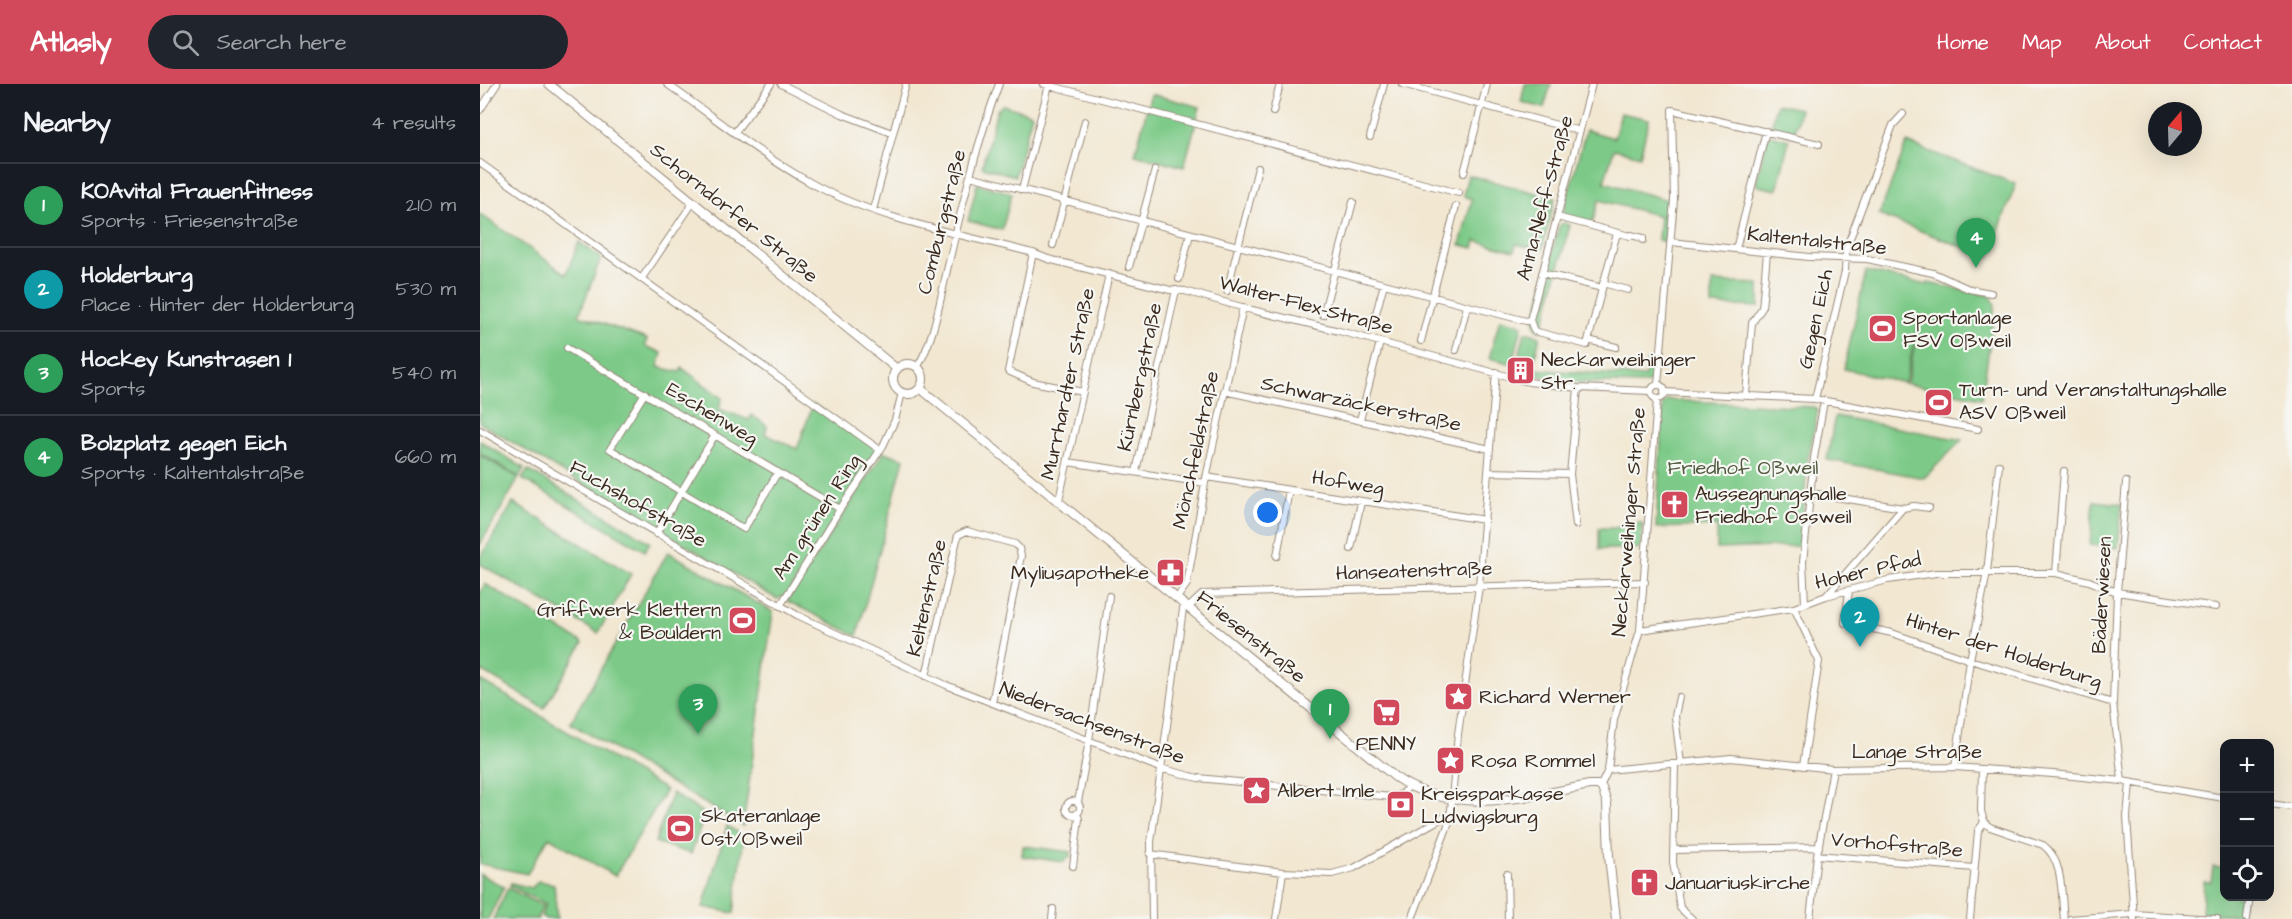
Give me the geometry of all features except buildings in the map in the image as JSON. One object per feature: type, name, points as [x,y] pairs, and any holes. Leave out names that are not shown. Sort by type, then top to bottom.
[{"type":"main road","name":"Schorndorfer Straße","points":[[549,84],[897,369]]},
{"type":"main road","points":[[906,364],[918,368],[923,376],[921,389],[911,394],[902,393],[896,388],[893,380],[897,369],[906,364]]},
{"type":"main road","name":"Friesenstraße","points":[[921,389],[1409,786],[1428,794],[1469,801],[1507,799],[1589,785],[1600,787]]},
{"type":"main road","points":[[1600,787],[1607,803],[1609,856],[1616,919]]},
{"type":"street","points":[[480,110],[497,84]]},
{"type":"street","name":"Walter-Flex-Straße","points":[[667,84],[812,184],[873,210],[1048,259],[1185,291],[1529,382],[1578,388],[1651,392]]},
{"type":"street","points":[[735,132],[771,84]]},
{"type":"street","points":[[781,84],[842,114],[892,133]]},
{"type":"street","points":[[873,210],[906,84]]},
{"type":"street","name":"Comburgstraße","points":[[918,368],[931,337],[983,127],[999,84]]},
{"type":"street","points":[[1273,112],[1280,84]]},
{"type":"street","points":[[1370,137],[1384,84]]},
{"type":"street","points":[[1402,84],[1580,131]]},
{"type":"street","points":[[1464,173],[1487,84]]},
{"type":"street","name":"Anna-Neff-Straße","points":[[1530,320],[1592,84]]},
{"type":"street","points":[[1022,190],[1047,85],[1459,193]]},
{"type":"street","name":"Neckarweihinger Straße","points":[[1658,385],[1674,190],[1672,110],[1766,131]]},
{"type":"street","name":"Gegen Eich","points":[[1815,399],[1845,271],[1846,249],[1893,124],[1903,114]]},
{"type":"street","points":[[1053,245],[1085,121]]},
{"type":"street","points":[[1736,249],[1766,131],[1819,144]]},
{"type":"street","points":[[480,163],[804,397],[881,448]]},
{"type":"street","points":[[1227,291],[1258,168]]},
{"type":"street","points":[[1129,267],[1155,170]]},
{"type":"street","points":[[970,176],[1432,297],[1526,321],[1530,320],[1534,331],[1587,345],[1617,233]]},
{"type":"street","points":[[642,278],[694,201]]},
{"type":"street","points":[[1323,315],[1353,202]]},
{"type":"street","points":[[1421,341],[1456,206]]},
{"type":"street","points":[[1557,217],[1637,236],[1643,240]]},
{"type":"street","points":[[1179,279],[1190,234]]},
{"type":"street","name":"Kaltentalstraße","points":[[1671,242],[1846,260],[1867,259],[1933,273],[1969,289],[1991,293]]},
{"type":"street","points":[[1033,253],[1008,371],[1033,382],[1083,392]]},
{"type":"street","points":[[1746,395],[1752,323],[1762,308],[1767,253]]},
{"type":"street","points":[[1542,273],[1628,290]]},
{"type":"street","name":"Murrhardter Straße","points":[[1059,500],[1109,274]]},
{"type":"street","points":[[1372,328],[1384,284]]},
{"type":"street","name":"Kürnbergstraße","points":[[1136,472],[1176,290]]},
{"type":"street","points":[[1456,350],[1467,306]]},
{"type":"street","name":"Mönchfeldstraße","points":[[1177,597],[1187,584],[1205,480],[1243,307]]},
{"type":"street","points":[[1588,340],[1616,347]]},
{"type":"street","points":[[1360,420],[1380,342]]},
{"type":"street","name":"Eschenweg","points":[[567,348],[840,508]]},
{"type":"street","points":[[1412,919],[1451,813],[1479,586],[1496,372]]},
{"type":"street","points":[[1658,385],[1663,388],[1664,392],[1661,398],[1656,399],[1651,392],[1653,387],[1658,385]]},
{"type":"street","points":[[1576,525],[1570,474],[1578,388]]},
{"type":"street","name":"Schwarzäckerstraße","points":[[1224,391],[1490,449]]},
{"type":"street","points":[[1664,392],[1815,399],[1978,429]]},
{"type":"street","points":[[645,393],[610,449],[744,529],[778,472]]},
{"type":"street","name":"Am grünen Ring","points":[[780,606],[840,508],[881,448],[895,420],[902,393]]},
{"type":"street","name":"Neckarweihinger Straße","points":[[1600,787],[1608,770],[1614,720],[1640,630],[1656,399]]},
{"type":"street","points":[[1805,603],[1803,562],[1817,435],[1824,401]]},
{"type":"street","name":"Fuchshofstraße","points":[[480,430],[780,606]]},
{"type":"street","points":[[657,534],[715,435]]},
{"type":"street","name":"Hofweg","points":[[1068,462],[1289,490],[1485,520]]},
{"type":"street","points":[[1955,767],[1970,660],[1987,572],[1999,465]]},
{"type":"street","points":[[2056,573],[2064,471]]},
{"type":"street","points":[[1488,472],[1570,474]]},
{"type":"street","name":"Bäderwiesen","points":[[2122,781],[2113,703],[2116,592],[2127,482]]},
{"type":"street","points":[[1277,556],[1289,490]]},
{"type":"street","points":[[1811,493],[1903,508],[1914,506],[1929,508]]},
{"type":"street","points":[[1351,549],[1361,502]]},
{"type":"street","points":[[1826,596],[1903,508]]},
{"type":"street","name":"Keltenstraße","points":[[926,676],[958,535],[967,531],[1015,544],[1021,556],[992,703]]},
{"type":"street","name":"Hoher Pfad","points":[[1640,630],[1794,608],[1826,596],[1911,575],[1987,572],[2056,573],[2089,581],[2116,592],[2216,607]]},
{"type":"street","name":"Hanseatenstraße","points":[[1188,606],[1203,594],[1645,582]]},
{"type":"street","name":"Hinter der Holderburg","points":[[1849,591],[1845,623],[1892,633],[1970,660],[2113,703]]},
{"type":"street","points":[[1073,866],[1079,819],[1077,813],[1080,809],[1078,802],[1089,741],[1109,596]]},
{"type":"street","name":"Niedersachsenstraße","points":[[780,606],[926,676],[1160,768],[1199,778],[1392,797],[1402,794],[1409,786]]},
{"type":"street","points":[[1152,919],[1150,854],[1183,609],[1188,606]]},
{"type":"street","points":[[1794,608],[1819,661],[1803,766]]},
{"type":"street","points":[[1679,697],[1675,716],[1678,764],[1673,850],[1680,908],[1692,919]]},
{"type":"street","name":"Lange Straße","points":[[1608,770],[1731,758],[1833,769],[1982,768],[2122,781],[2220,797]]},
{"type":"street","points":[[1982,768],[1981,811],[1984,822],[1990,827],[2043,845],[2051,850],[2056,859],[2064,919]]},
{"type":"street","points":[[1810,919],[1818,851],[1833,769]]},
{"type":"street","points":[[2130,783],[2127,817],[2134,917]]},
{"type":"street","points":[[1077,813],[1070,813],[1066,809],[1071,801],[1078,802]]},
{"type":"street","points":[[2274,805],[2292,807]]},
{"type":"street","points":[[1150,854],[1283,872],[1332,874],[1354,868],[1451,813]]},
{"type":"street","points":[[1970,919],[1978,831],[1984,822]]},
{"type":"street","name":"Vorhofstraße","points":[[1673,850],[1818,851],[1974,868]]},
{"type":"street","points":[[1276,919],[1283,872]]},
{"type":"street","points":[[1507,874],[1508,919]]},
{"type":"street","points":[[2247,919],[2249,901]]},
{"type":"street","points":[[1052,919],[1053,909]]},
{"type":"street","points":[[2070,919],[2134,917],[2217,919]]},
{"type":"green space","points":[[1525,84],[1551,84],[1544,108],[1521,102]]},
{"type":"green space","points":[[1151,94],[1200,107],[1184,167],[1135,154]]},
{"type":"green space","points":[[1776,104],[1800,109],[1794,135],[1771,129]]},
{"type":"green space","points":[[1003,105],[1032,114],[1015,176],[982,167],[997,110]]},
{"type":"green space","points":[[1621,113],[1649,119],[1640,156],[1614,149],[1604,182],[1668,200],[1665,242],[1658,240],[1660,216],[1599,200],[1592,224],[1564,216],[1586,130],[1614,138]]},
{"type":"green space","points":[[1771,135],[1789,140],[1777,190],[1758,186],[1756,183],[1767,138]]},
{"type":"green space","points":[[1907,143],[2016,184],[1989,257],[1879,215]]},
{"type":"green space","points":[[1468,175],[1555,198],[1542,250],[1516,244],[1514,251],[1476,241],[1474,248],[1460,245],[1472,199],[1463,196]]},
{"type":"green space","points":[[977,184],[1012,193],[1002,230],[968,221]]},
{"type":"green space","points":[[480,214],[566,274],[579,242],[601,258],[579,315],[647,339],[645,346],[662,353],[658,367],[680,372],[682,368],[722,398],[719,409],[749,420],[752,415],[767,426],[765,434],[797,449],[813,404],[880,450],[787,595],[775,598],[480,423]]},
{"type":"green space","points":[[1563,223],[1570,225],[1542,330],[1537,329],[1534,323],[1559,226]]},
{"type":"green space","points":[[1866,271],[1991,296],[1995,305],[1982,398],[1907,384],[1920,316],[1905,383],[1844,369]]},
{"type":"green space","points":[[1712,282],[1759,284],[1759,307],[1712,305]]},
{"type":"green space","points":[[1500,319],[1522,325],[1513,364],[1489,358]]},
{"type":"green space","points":[[1525,332],[1540,336],[1532,369],[1645,377],[1647,360],[1655,362],[1653,378],[1644,384],[1571,382],[1523,373],[1523,370],[1516,368]]},
{"type":"green space","name":"Friedhof Oßweil","points":[[1667,400],[1814,407],[1818,410],[1807,464],[1801,546],[1717,549],[1717,526],[1656,528],[1663,404]]},
{"type":"green space","points":[[1835,416],[1962,440],[1924,478],[1827,460]]},
{"type":"green space","points":[[480,441],[524,468],[519,477],[480,453]]},
{"type":"green space","points":[[884,452],[904,459],[857,636],[787,601]]},
{"type":"green space","points":[[480,455],[519,478],[480,545]]},
{"type":"green space","points":[[528,470],[650,542],[645,551],[522,479]]},
{"type":"green space","points":[[2094,501],[2122,504],[2118,548],[2090,545]]},
{"type":"green space","points":[[513,503],[631,574],[598,633],[480,564],[480,558]]},
{"type":"green space","points":[[1632,522],[1642,523],[1641,549],[1599,549],[1599,528],[1615,528]]},
{"type":"green space","points":[[668,552],[773,612],[743,826],[570,723]]},
{"type":"green space","points":[[485,584],[583,643],[544,708],[480,670],[480,593]]},
{"type":"green space","points":[[480,680],[666,790],[615,876],[549,837],[527,874],[480,864]]},
{"type":"green space","name":"Skateranlage Ost/Oßweil","points":[[672,793],[705,814],[691,854],[655,842]]},
{"type":"green space","points":[[727,826],[744,836],[734,913],[703,907]]},
{"type":"green space","points":[[1023,846],[1071,852],[1070,858],[1064,862],[1022,856]]},
{"type":"green space","points":[[2213,867],[2220,868],[2220,901],[2243,901],[2240,914],[2202,913],[2204,882],[2211,882]]},
{"type":"green space","points":[[480,874],[504,887],[488,919],[480,919]]},
{"type":"green space","points":[[538,881],[554,884],[557,919],[546,919],[541,916],[546,904],[510,886],[511,883],[532,888]]},
{"type":"green space","points":[[508,888],[543,906],[538,919],[493,919]]},
{"type":"place","name":"Bolzplatz gegen Eich","points":[[1976,268]]},
{"type":"place","name":"Sportanlage FSV Oßweil","points":[[1882,329]]},
{"type":"place","name":"Neckarweihinger Str.","points":[[1520,371]]},
{"type":"place","name":"Turn- und Veranstaltungshalle ASV Oßweil","points":[[1938,402]]},
{"type":"place","name":"Aussegnungshalle Friedhof Ossweil","points":[[1674,505]]},
{"type":"place","name":"Myliusapotheke","points":[[1170,573]]},
{"type":"place","name":"Griffwerk Klettern & Bouldern","points":[[742,621]]},
{"type":"place","name":"Holderburg","points":[[1860,647]]},
{"type":"place","name":"Richard Werner","points":[[1458,697]]},
{"type":"place","name":"PENNY","points":[[1386,713]]},
{"type":"place","name":"Hockey Kunstrasen 1","points":[[698,734]]},
{"type":"place","name":"KOAvital Frauenfitness","points":[[1330,739]]},
{"type":"place","name":"Rosa Rommel","points":[[1450,761]]},
{"type":"place","name":"Albert Imle","points":[[1256,791]]},
{"type":"place","name":"Kreissparkasse Ludwigsburg","points":[[1400,805]]},
{"type":"place","name":"Skateranlage Ost/Oßweil","points":[[680,828]]},
{"type":"place","name":"Januariuskirche","points":[[1644,883]]}]
